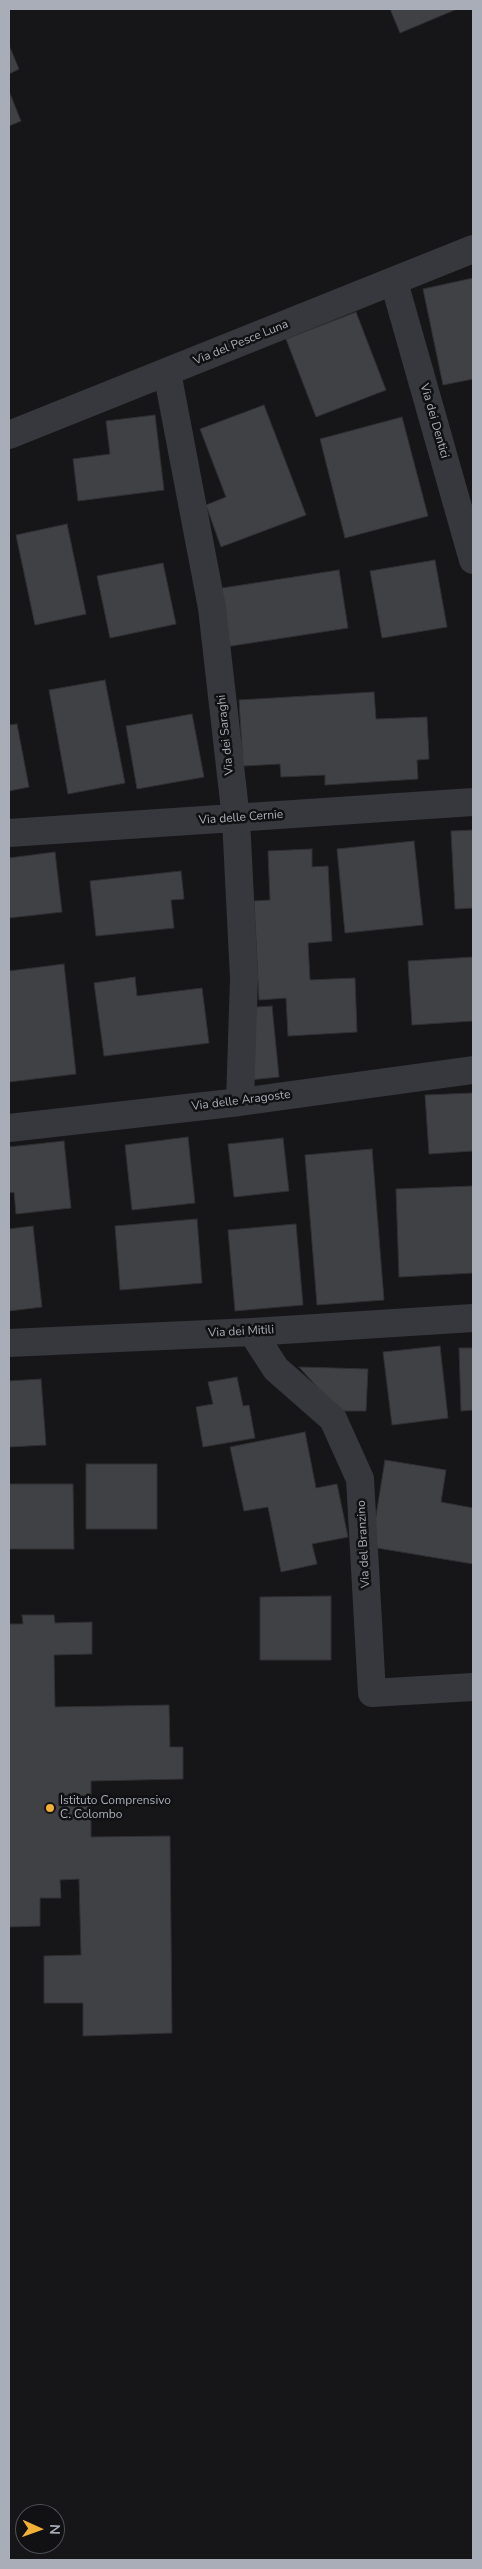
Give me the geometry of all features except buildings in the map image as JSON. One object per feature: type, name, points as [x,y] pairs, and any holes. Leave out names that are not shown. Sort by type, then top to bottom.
[{"type":"street","name":"Via del Pesce Luna","points":[[9,435],[473,249]]},
{"type":"street","name":"Via dei Dentici","points":[[394,282],[473,560]]},
{"type":"street","name":"Via dei Saraghi","points":[[167,372],[212,608],[236,819],[244,978],[240,1102]]},
{"type":"street","name":"Via delle Cernie","points":[[9,833],[473,802]]},
{"type":"street","name":"Via delle Aragoste","points":[[9,1128],[240,1102],[473,1070]]},
{"type":"street","name":"Via dei Mitili","points":[[9,1343],[252,1332],[473,1318]]},
{"type":"street","name":"Via del Branzino","points":[[252,1332],[276,1369],[333,1419],[360,1480],[372,1693],[473,1687]]},
{"type":"place","name":"Istituto Comprensivo C. Colombo","points":[[50,1808]]}]
